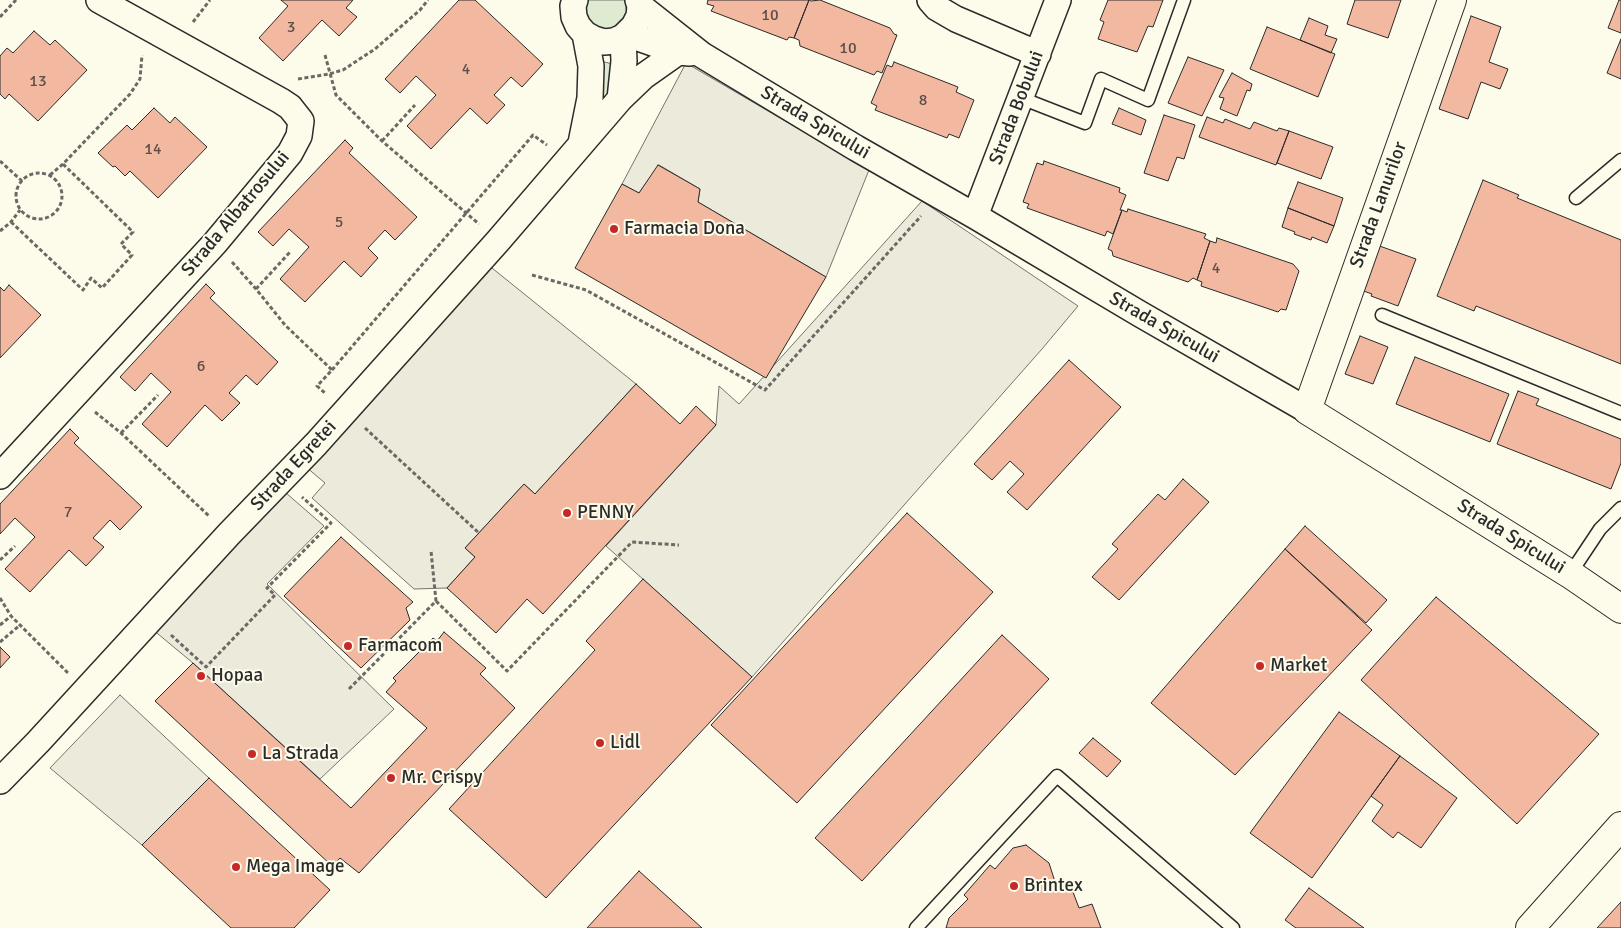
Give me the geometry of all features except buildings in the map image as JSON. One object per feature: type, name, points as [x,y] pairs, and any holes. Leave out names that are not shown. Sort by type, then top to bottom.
[{"type":"street","name":"Strada Albatrosului","points":[[0,476],[215,243],[290,153],[299,136],[301,121],[290,107],[264,90],[99,0]]},
{"type":"street","points":[[930,0],[937,8],[956,19],[1038,54]]},
{"type":"street","name":"Strada Bobului","points":[[975,216],[1058,0]]},
{"type":"street","name":"Strada Lanurilor","points":[[1307,410],[1452,0]]},
{"type":"street","points":[[573,2],[574,16],[578,26],[585,34],[604,42],[614,41],[625,36],[634,26],[638,16],[639,3]]},
{"type":"street","name":"Strada Spicului","points":[[639,3],[690,53],[975,216],[1307,410],[1570,574],[1621,609]]},
{"type":"street","points":[[581,145],[590,98],[591,66],[585,34]]},
{"type":"street","points":[[620,99],[625,36]]},
{"type":"street","name":"Strada Spicului","points":[[625,36],[690,53]]},
{"type":"street","points":[[620,99],[644,76],[690,53]]},
{"type":"street","name":"Strada Egretei","points":[[0,781],[346,411],[498,241],[620,99]]},
{"type":"street","points":[[1530,928],[1621,826]]},
{"type":"lane","points":[[1021,98],[1086,123],[1101,79],[1148,100],[1184,0]]},
{"type":"lane","points":[[1576,198],[1621,160]]},
{"type":"lane","points":[[1382,315],[1621,413]]},
{"type":"lane","points":[[1570,574],[1600,529],[1621,508]]},
{"type":"lane","points":[[916,928],[1057,776],[1233,928]]},
{"type":"path","points":[[0,17],[16,0]]},
{"type":"path","points":[[264,90],[298,79],[343,70],[375,49],[420,10],[428,0]]},
{"type":"path","points":[[50,175],[63,164],[124,100],[140,79],[145,26]]},
{"type":"path","points":[[326,55],[329,74],[336,95],[382,141],[498,241]]},
{"type":"path","points":[[382,141],[415,105]]},
{"type":"path","points":[[479,533],[317,386],[467,214],[533,135],[551,147]]},
{"type":"path","points":[[0,161],[22,181]]},
{"type":"path","points":[[11,222],[83,290],[91,278],[102,288],[132,256],[121,244],[133,232],[63,164]]},
{"type":"path","points":[[35,173],[50,175],[61,186],[63,194],[59,209],[48,218],[32,219],[20,210],[16,195],[18,187],[28,176],[35,173]]},
{"type":"path","points":[[532,275],[586,290],[765,390],[940,196]]},
{"type":"path","points":[[0,231],[11,222],[20,210]]},
{"type":"path","points":[[215,243],[285,325],[332,370]]},
{"type":"path","points":[[256,289],[291,252]]},
{"type":"path","points":[[121,433],[158,395]]},
{"type":"path","points":[[75,396],[121,433],[229,534]]},
{"type":"path","points":[[165,642],[171,635],[206,667],[275,595],[267,588],[331,523],[297,492]]},
{"type":"path","points":[[431,551],[436,601],[507,671],[632,542],[679,545]]},
{"type":"path","points":[[0,560],[16,546]]},
{"type":"path","points":[[0,598],[11,616],[86,690]]},
{"type":"path","points":[[349,689],[436,601]]},
{"type":"path","points":[[0,625],[11,616]]},
{"type":"path","points":[[0,642],[20,625]]},
{"type":"green space","points":[[587,0],[625,0],[627,14],[620,25],[608,30],[601,30],[590,23],[585,11]]},
{"type":"green space","points":[[600,61],[617,65],[601,113]]},
{"type":"shaded area","points":[[686,63],[869,170],[826,277],[698,202],[700,189],[659,165],[639,193],[622,184]]},
{"type":"shaded area","points":[[922,201],[1078,306],[752,677],[606,546],[716,425],[719,386],[739,404]]},
{"type":"shaded area","points":[[487,264],[636,384],[535,494],[524,484],[465,548],[475,557],[447,588],[414,589],[312,498],[325,483],[306,467]]},
{"type":"shaded area","points":[[278,486],[324,526],[267,584],[394,709],[320,779],[193,663],[146,624]]},
{"type":"shaded area","points":[[120,695],[209,778],[142,845],[50,768]]},
{"type":"place","name":"Farmacia Dona","points":[[614,229]]},
{"type":"place","name":"PENNY","points":[[567,513]]},
{"type":"place","name":"Farmacom","points":[[348,646]]},
{"type":"place","name":"Market","points":[[1260,666]]},
{"type":"place","name":"Hopaa","points":[[201,676]]},
{"type":"place","name":"Lidl","points":[[600,743]]},
{"type":"place","name":"La Strada","points":[[252,754]]},
{"type":"place","name":"Mr. Crispy","points":[[391,778]]},
{"type":"place","name":"Mega Image","points":[[236,867]]},
{"type":"place","name":"Brintex","points":[[1014,886]]}]
